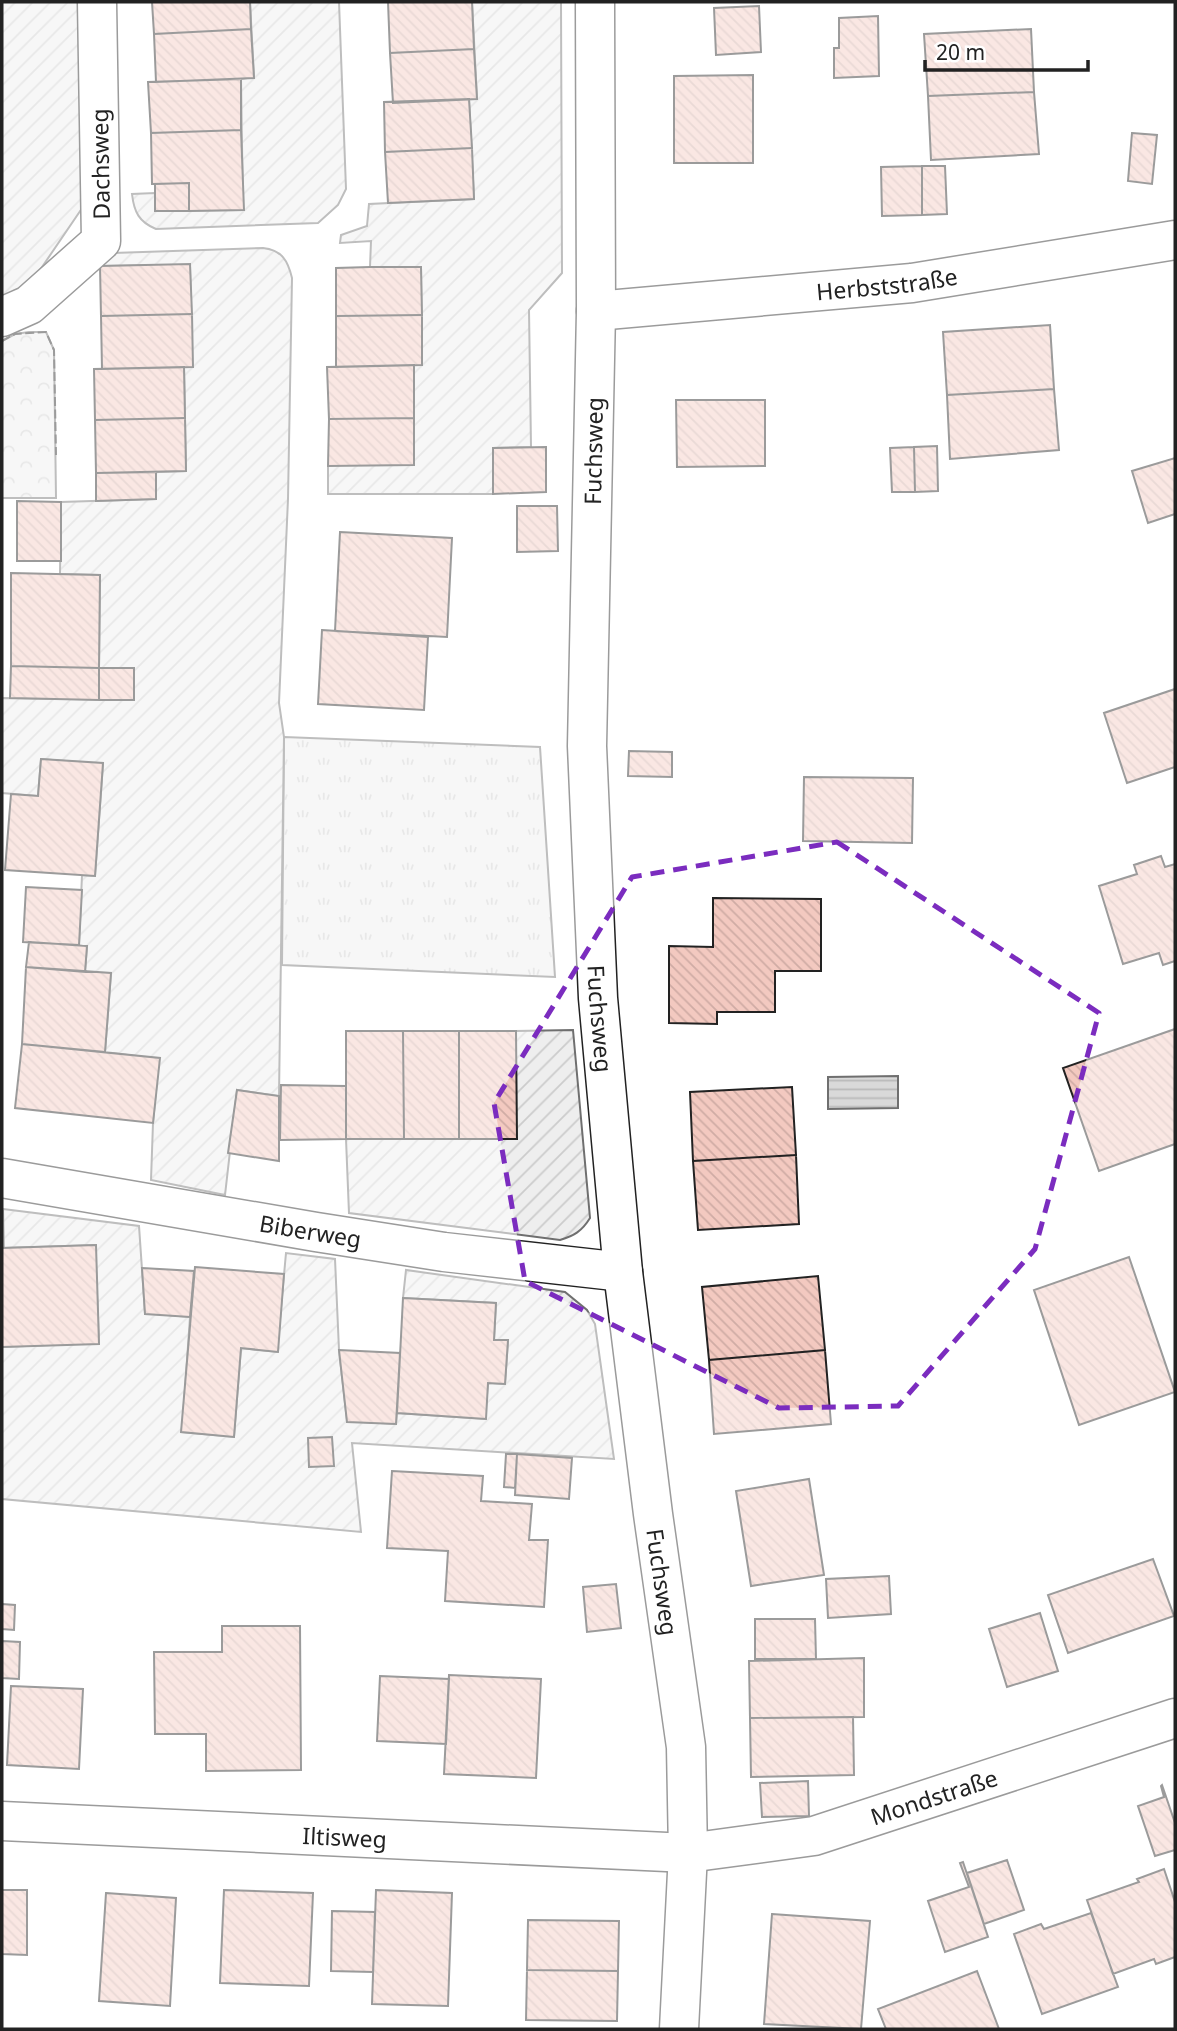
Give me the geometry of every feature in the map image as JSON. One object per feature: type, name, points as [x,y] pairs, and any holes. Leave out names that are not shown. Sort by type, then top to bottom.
[{"type":"street","name":"Dachsweg","points":[[2,317],[29,305],[102,241],[97,2]]},
{"type":"street","name":"Fuchsweg","points":[[595,2],[596,311],[587,746],[598,998],[623,1272],[686,1747],[688,1853],[679,2029]]},
{"type":"street","name":"Herbststraße","points":[[596,311],[912,283],[1175,240]]},
{"type":"street","name":"Biberweg","points":[[2,1178],[408,1247],[623,1272]]},
{"type":"street","name":"Mondstraße","points":[[688,1853],[814,1836],[1175,1717]]},
{"type":"street","name":"Iltisweg","points":[[2,1821],[688,1853]]},
{"type":"highlighted area","points":[[837,842],[1099,1013],[1035,1249],[898,1406],[779,1408],[525,1281],[494,1103],[632,877]]},
{"type":"green space","points":[[2,2],[84,2],[89,198],[25,292],[2,296]]},
{"type":"green space","points":[[250,2],[339,2],[346,189],[338,205],[318,223],[156,229],[138,216],[132,194],[155,193],[156,211],[243,210],[241,79],[254,77]]},
{"type":"green space","points":[[472,2],[561,2],[562,273],[529,310],[531,447],[493,448],[493,494],[328,494],[328,466],[414,365],[422,365],[421,268],[370,267],[371,241],[340,243],[341,235],[367,226],[369,204],[474,199],[469,99],[477,98]]},
{"type":"green space","points":[[263,248],[275,251],[283,257],[292,278],[288,499],[279,703],[284,737],[279,1096],[237,1090],[225,1195],[151,1180],[159,1059],[105,1052],[111,974],[85,972],[87,947],[79,945],[82,875],[95,876],[103,764],[41,759],[38,796],[2,793],[2,698],[134,700],[134,668],[99,668],[100,575],[60,574],[61,502],[155,499],[156,472],[186,471],[184,367],[192,367],[190,265],[100,266],[113,253]]},
{"type":"green space","points":[[46,332],[54,350],[56,498],[2,498],[2,341],[15,334]]},
{"type":"green space","points":[[284,737],[540,747],[555,977],[282,965]]},
{"type":"green space","points":[[573,1030],[590,1218],[581,1230],[560,1240],[349,1213],[346,1139],[516,1139],[516,1031]]},
{"type":"green space","points":[[3,1209],[139,1226],[145,1313],[190,1317],[182,1432],[234,1437],[241,1348],[277,1352],[286,1253],[335,1259],[339,1350],[347,1421],[396,1424],[397,1413],[485,1419],[488,1383],[505,1384],[508,1341],[494,1340],[496,1303],[403,1298],[406,1270],[565,1292],[587,1310],[595,1324],[614,1459],[352,1443],[361,1532],[2,1499],[2,1347],[99,1343],[95,1245],[4,1248]]},
{"type":"shaded area","points":[[898,1076],[898,1108],[828,1109],[828,1077]]},
{"type":"building","points":[[152,2],[250,2],[251,29],[154,34]]},
{"type":"building","points":[[388,2],[472,2],[474,49],[390,53]]},
{"type":"building","points":[[759,6],[761,52],[716,55],[714,8]]},
{"type":"building","points":[[878,16],[879,76],[834,78],[834,48],[839,48],[839,18]]},
{"type":"building","points":[[251,29],[254,78],[156,82],[154,34]]},
{"type":"building","points":[[1031,29],[1034,92],[928,96],[924,34]]},
{"type":"building","points":[[474,49],[477,99],[393,103],[390,53]]},
{"type":"building","points":[[753,75],[753,163],[674,163],[674,76]]},
{"type":"building","points":[[241,79],[241,130],[151,133],[148,82]]},
{"type":"building","points":[[1034,92],[1039,154],[931,160],[928,96]]},
{"type":"building","points":[[469,99],[472,148],[385,152],[384,102]]},
{"type":"building","points":[[241,130],[244,210],[189,211],[189,183],[152,184],[151,133]]},
{"type":"building","points":[[1132,133],[1157,135],[1152,184],[1128,181]]},
{"type":"building","points":[[472,148],[474,199],[388,203],[385,152]]},
{"type":"building","points":[[922,166],[922,215],[882,216],[881,167]]},
{"type":"building","points":[[922,166],[945,166],[947,214],[922,215]]},
{"type":"building","points":[[189,183],[189,211],[155,211],[155,184]]},
{"type":"building","points":[[190,264],[192,314],[101,316],[100,266]]},
{"type":"building","points":[[421,267],[422,315],[336,316],[336,268]]},
{"type":"building","points":[[192,314],[193,367],[102,369],[101,316]]},
{"type":"building","points":[[422,315],[422,365],[336,367],[336,316]]},
{"type":"building","points":[[1050,325],[1054,389],[947,395],[943,332]]},
{"type":"building","points":[[414,365],[414,418],[329,419],[327,367]]},
{"type":"building","points":[[184,367],[185,418],[95,420],[94,369]]},
{"type":"building","points":[[1054,389],[1059,450],[950,459],[947,395]]},
{"type":"building","points":[[676,400],[765,400],[765,466],[677,467]]},
{"type":"building","points":[[185,418],[186,471],[96,473],[95,420]]},
{"type":"building","points":[[414,418],[414,465],[328,466],[329,419]]},
{"type":"building","points":[[937,446],[938,491],[915,492],[914,447]]},
{"type":"building","points":[[546,447],[546,492],[493,494],[493,448]]},
{"type":"building","points":[[914,447],[915,492],[892,492],[890,448]]},
{"type":"building","points":[[1175,458],[1175,514],[1148,523],[1132,471]]},
{"type":"building","points":[[156,472],[156,499],[96,501],[96,473]]},
{"type":"building","points":[[17,501],[61,502],[61,561],[17,561]]},
{"type":"building","points":[[517,506],[557,506],[558,551],[517,552]]},
{"type":"building","points":[[340,532],[452,538],[447,637],[335,631]]},
{"type":"building","points":[[11,573],[100,575],[99,668],[11,666]]},
{"type":"building","points":[[322,630],[428,637],[424,710],[318,704]]},
{"type":"building","points":[[11,666],[99,668],[99,700],[10,698]]},
{"type":"building","points":[[99,668],[134,668],[134,700],[99,700]]},
{"type":"building","points":[[1175,689],[1175,767],[1127,783],[1104,713]]},
{"type":"building","points":[[629,751],[672,752],[672,777],[628,776]]},
{"type":"building","points":[[41,759],[103,763],[95,876],[5,870],[11,794],[38,796]]},
{"type":"building","points":[[804,777],[913,778],[912,843],[803,841]]},
{"type":"building","points":[[1161,856],[1165,867],[1175,864],[1175,961],[1163,965],[1159,953],[1123,964],[1099,886],[1137,874],[1134,865]]},
{"type":"building","points":[[26,887],[82,890],[79,945],[23,942]]},
{"type":"building","points":[[713,898],[821,899],[821,971],[775,971],[775,1012],[717,1012],[717,1024],[669,1023],[669,946],[713,947]]},
{"type":"building","points":[[29,942],[87,946],[85,972],[26,967]]},
{"type":"building","points":[[26,967],[111,973],[105,1052],[22,1044]]},
{"type":"building","points":[[1175,1029],[1175,1144],[1099,1171],[1063,1068]]},
{"type":"building","points":[[346,1031],[403,1031],[404,1139],[346,1139]]},
{"type":"building","points":[[403,1031],[459,1031],[459,1139],[404,1139]]},
{"type":"building","points":[[459,1031],[516,1031],[517,1139],[459,1139]]},
{"type":"building","points":[[22,1044],[160,1058],[153,1123],[15,1108]]},
{"type":"building","points":[[281,1085],[346,1086],[346,1139],[280,1140]]},
{"type":"building","points":[[792,1087],[796,1155],[693,1161],[690,1092]]},
{"type":"building","points":[[237,1090],[279,1096],[279,1161],[228,1153]]},
{"type":"building","points":[[796,1155],[799,1224],[698,1230],[693,1161]]},
{"type":"building","points":[[96,1245],[99,1344],[2,1347],[2,1248]]},
{"type":"building","points":[[1129,1257],[1175,1392],[1079,1425],[1034,1290]]},
{"type":"building","points":[[195,1267],[284,1274],[278,1352],[241,1348],[234,1437],[181,1432]]},
{"type":"building","points":[[142,1268],[194,1271],[190,1317],[145,1314]]},
{"type":"building","points":[[818,1276],[825,1350],[709,1360],[702,1287]]},
{"type":"building","points":[[403,1298],[496,1303],[494,1340],[508,1340],[505,1384],[488,1383],[486,1419],[397,1413]]},
{"type":"building","points":[[339,1350],[400,1353],[396,1424],[347,1422]]},
{"type":"building","points":[[825,1350],[831,1424],[714,1434],[709,1360]]},
{"type":"building","points":[[332,1437],[334,1466],[309,1467],[308,1438]]},
{"type":"building","points":[[506,1454],[517,1454],[515,1488],[504,1487]]},
{"type":"building","points":[[517,1454],[572,1458],[569,1499],[515,1495]]},
{"type":"building","points":[[392,1471],[483,1476],[481,1501],[532,1504],[529,1540],[548,1540],[544,1607],[445,1601],[448,1551],[387,1548]]},
{"type":"building","points":[[809,1479],[824,1575],[751,1586],[736,1491]]},
{"type":"building","points":[[1153,1559],[1174,1616],[1068,1653],[1048,1595]]},
{"type":"building","points":[[889,1576],[891,1614],[828,1618],[826,1579]]},
{"type":"building","points":[[616,1584],[621,1628],[587,1632],[583,1587]]},
{"type":"building","points":[[2,1604],[15,1605],[14,1630],[2,1629]]},
{"type":"building","points":[[1040,1613],[1058,1671],[1007,1687],[989,1629]]},
{"type":"building","points":[[755,1619],[815,1619],[816,1659],[755,1659]]},
{"type":"building","points":[[222,1626],[300,1626],[301,1770],[206,1771],[206,1734],[155,1734],[154,1652],[222,1652]]},
{"type":"building","points":[[2,1641],[20,1642],[19,1679],[2,1678]]},
{"type":"building","points":[[864,1658],[864,1717],[750,1718],[749,1661]]},
{"type":"building","points":[[449,1675],[541,1679],[536,1778],[444,1774]]},
{"type":"building","points":[[380,1676],[449,1679],[446,1744],[377,1741]]},
{"type":"building","points":[[11,1686],[83,1689],[79,1769],[7,1765]]},
{"type":"building","points":[[853,1717],[854,1775],[751,1777],[750,1718]]},
{"type":"building","points":[[808,1781],[809,1816],[762,1817],[760,1783]]},
{"type":"building","points":[[1162,1785],[1175,1823],[1175,1850],[1155,1856],[1138,1806],[1164,1797]]},
{"type":"building","points":[[1007,1860],[1024,1910],[984,1924],[967,1873]]},
{"type":"building","points":[[963,1862],[988,1937],[945,1952],[928,1901],[969,1887],[960,1863]]},
{"type":"building","points":[[1164,1869],[1175,1902],[1175,1957],[1156,1964],[1154,1959],[1113,1974],[1087,1900],[1139,1882],[1137,1879]]},
{"type":"building","points":[[2,1890],[27,1890],[27,1955],[2,1954]]},
{"type":"building","points":[[224,1890],[313,1893],[309,1986],[220,1983]]},
{"type":"building","points":[[376,1890],[452,1893],[448,2006],[372,2004]]},
{"type":"building","points":[[106,1893],[176,1898],[170,2006],[99,2001]]},
{"type":"building","points":[[332,1911],[375,1912],[373,1972],[331,1971]]},
{"type":"building","points":[[1091,1913],[1118,1987],[1042,2014],[1014,1934],[1041,1924],[1044,1929]]},
{"type":"building","points":[[772,1914],[870,1921],[861,2029],[764,2024]]},
{"type":"building","points":[[528,1920],[619,1921],[618,1971],[527,1970]]},
{"type":"building","points":[[527,1970],[618,1971],[617,2021],[526,2020]]},
{"type":"building","points":[[977,1971],[999,2029],[886,2029],[878,2009]]},
{"type":"fence","points":[[2,341],[15,334],[46,332],[54,350],[56,455]]}]
